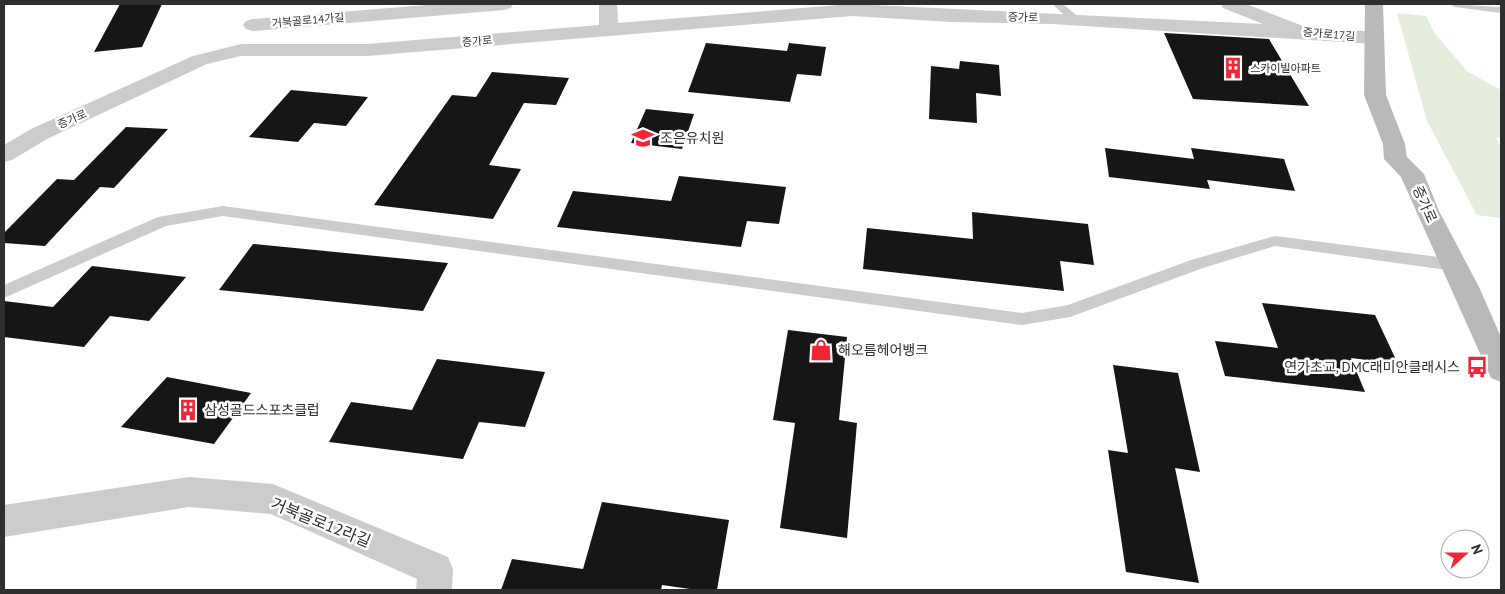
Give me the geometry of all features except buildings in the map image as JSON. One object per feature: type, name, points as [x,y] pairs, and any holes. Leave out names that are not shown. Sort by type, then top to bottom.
[{"type":"main road","name":"증가로","points":[[1374,4],[1375,95],[1394,144],[1396,159],[1412,174],[1427,211],[1454,264],[1501,370]]},
{"type":"street","name":"거북골로14가길","points":[[241,50],[263,4]]},
{"type":"street","name":"거북골로14가길","points":[[253,25],[365,10],[504,4]]},
{"type":"street","points":[[608,4],[609,29]]},
{"type":"street","points":[[953,4],[972,16]]},
{"type":"street","name":"증가로17길","points":[[1230,4],[1300,32],[1374,38]]},
{"type":"street","name":"증가로","points":[[4,155],[39,134],[200,60],[241,50],[354,50],[609,29],[802,9],[1075,19],[1300,32]]},
{"type":"street","name":"거북골로14가길","points":[[354,50],[365,10]]},
{"type":"street","name":"거북골로12라길","points":[[4,520],[188,492],[273,499],[435,569],[434,590]]},
{"type":"lane","name":"증가로","points":[[1057,4],[1075,19]]},
{"type":"lane","points":[[1455,4],[1501,10]]},
{"type":"lane","points":[[4,292],[163,221],[222,211],[1022,319],[1070,311],[1197,264],[1275,241],[1454,264]]},
{"type":"green space","points":[[1397,13],[1426,16],[1435,34],[1468,72],[1501,90],[1501,137],[1496,138],[1501,147],[1501,218],[1477,215],[1427,121]]},
{"type":"place","name":"스카이빌아파트","points":[[1233,68]]},
{"type":"place","name":"조은유치원","points":[[643,138]]},
{"type":"place","name":"해오름헤어뱅크","points":[[821,350]]},
{"type":"place","name":"연가초교, DMC래미안클래시스","points":[[1477,367]]},
{"type":"place","name":"삼성골드스포츠클럽","points":[[188,410]]}]
